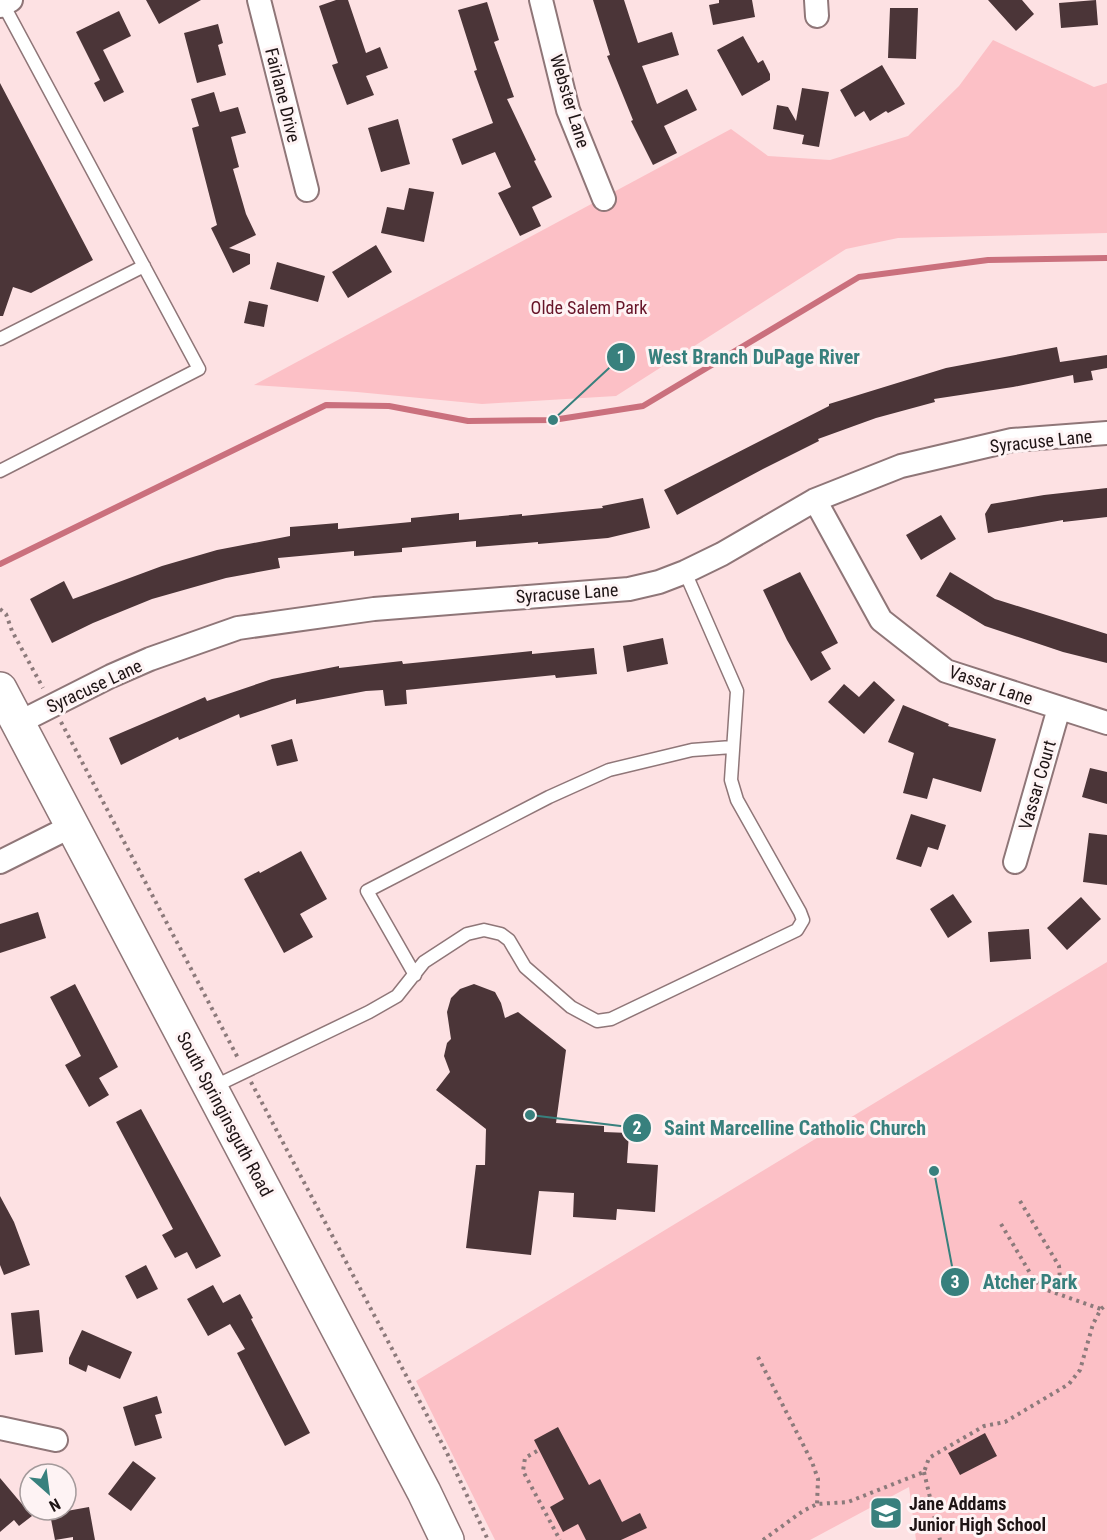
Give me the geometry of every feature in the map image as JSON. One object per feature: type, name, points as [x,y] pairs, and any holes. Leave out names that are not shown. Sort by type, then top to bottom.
[{"type":"street","name":"Fairlane Drive","points":[[259,0],[307,190]]},
{"type":"street","name":"Webster Lane","points":[[541,0],[568,110],[604,200]]},
{"type":"street","name":"Syracuse Lane","points":[[18,723],[82,689],[121,672],[238,628],[374,609],[629,589],[659,582],[684,572],[722,554],[815,500],[901,466],[1012,440],[1107,434]]},
{"type":"street","name":"Vassar Lane","points":[[815,500],[881,620],[946,671],[1107,723]]},
{"type":"street","name":"South Springinsguth Road","points":[[0,689],[212,1088],[447,1540]]},
{"type":"street","name":"Vassar Court","points":[[1015,862],[1059,708]]},
{"type":"street","points":[[0,862],[72,826]]},
{"type":"street","points":[[0,1428],[56,1440]]},
{"type":"lane","points":[[0,471],[199,369],[5,3]]},
{"type":"lane","points":[[0,339],[144,266]]},
{"type":"lane","points":[[212,1088],[369,1012],[397,996],[424,962],[467,934],[484,930],[501,934],[509,940],[525,967],[571,1007],[597,1021],[611,1019],[797,930],[803,920],[800,912],[737,800],[731,780],[737,691],[684,572]]},
{"type":"lane","points":[[415,975],[367,891],[549,797],[609,770],[692,750],[732,747]]},
{"type":"path","points":[[0,609],[6,614]]},
{"type":"path","points":[[1020,1201],[1059,1266],[1060,1279],[1057,1294]]},
{"type":"path","points":[[1001,1224],[1033,1278],[1044,1289],[1101,1309]]},
{"type":"path","points":[[940,1540],[924,1472],[929,1458],[984,1426],[1005,1422],[1069,1384],[1080,1370],[1087,1340],[1101,1309],[1107,1304]]},
{"type":"path","points":[[758,1357],[812,1462],[818,1479],[817,1504]]},
{"type":"path","points":[[537,1451],[525,1458],[523,1471],[560,1540]]},
{"type":"path","points":[[763,1540],[803,1511],[817,1504],[848,1502],[924,1472]]},
{"type":"green space","name":"Olde Salem Park","points":[[993,40],[1094,87],[1107,83],[1107,233],[898,238],[846,249],[616,396],[482,404],[254,385],[731,129],[768,156],[830,160],[908,136],[959,86]]},
{"type":"green space","points":[[1107,962],[1107,1540],[916,1540],[909,1487],[810,1540],[495,1540],[416,1381]]},
{"type":"building","points":[[146,0],[201,0],[159,24]]},
{"type":"building","points":[[336,0],[348,0],[366,53],[380,47],[388,68],[366,76],[374,95],[347,105],[332,65],[338,63],[319,6]]},
{"type":"building","points":[[593,0],[624,0],[638,43],[672,32],[679,55],[642,66],[657,104],[687,89],[697,110],[664,126],[677,153],[653,165],[631,121],[633,120],[607,56],[610,55]]},
{"type":"building","points":[[719,0],[752,0],[755,17],[713,25],[709,5],[719,3]]},
{"type":"building","points":[[988,0],[1022,0],[1034,14],[1016,31]]},
{"type":"building","points":[[1096,0],[1098,25],[1061,28],[1059,3]]},
{"type":"building","points":[[487,2],[499,40],[494,42],[514,97],[507,99],[552,197],[532,207],[541,226],[520,236],[498,193],[511,187],[495,152],[462,165],[452,139],[493,123],[474,71],[477,70],[458,10]]},
{"type":"building","points":[[890,8],[918,8],[916,59],[888,58]]},
{"type":"building","points":[[119,11],[131,36],[103,50],[124,92],[104,102],[94,83],[100,80],[76,32]]},
{"type":"building","points":[[218,24],[223,43],[218,45],[226,75],[197,83],[184,33]]},
{"type":"building","points":[[743,36],[758,63],[763,60],[770,74],[770,80],[742,96],[717,50]]},
{"type":"building","points":[[882,65],[905,104],[888,113],[886,111],[870,121],[864,111],[855,117],[840,90]]},
{"type":"building","points":[[0,83],[93,260],[31,293],[13,287],[3,316],[0,316]]},
{"type":"building","points":[[802,88],[829,92],[819,147],[802,144],[804,135],[773,129],[777,105],[788,107],[796,121]]},
{"type":"building","points":[[214,92],[220,112],[238,107],[246,133],[231,137],[239,167],[233,169],[246,214],[256,235],[229,248],[250,254],[250,264],[233,273],[211,228],[217,225],[192,128],[199,126],[191,99]]},
{"type":"building","points":[[398,119],[410,164],[381,172],[368,128]]},
{"type":"building","points":[[409,188],[434,192],[424,242],[381,233],[387,207],[404,210]]},
{"type":"building","points":[[376,245],[392,272],[348,298],[332,272]]},
{"type":"building","points":[[277,262],[325,276],[318,302],[270,289]]},
{"type":"building","points":[[249,301],[268,305],[264,327],[244,323]]},
{"type":"building","points":[[1057,347],[1060,362],[1107,355],[1107,368],[1091,371],[1093,380],[1074,383],[1073,375],[934,399],[935,402],[876,418],[818,439],[819,441],[677,515],[664,490],[829,404],[946,368]]},
{"type":"building","points":[[1107,488],[1107,517],[1063,522],[1063,520],[988,533],[985,514],[991,504]]},
{"type":"building","points":[[643,498],[650,528],[608,538],[538,544],[538,542],[476,547],[476,541],[402,548],[402,552],[354,556],[354,551],[278,558],[280,568],[226,578],[152,599],[52,643],[30,599],[64,581],[73,599],[162,566],[217,550],[290,536],[290,527],[338,523],[338,529],[411,522],[411,518],[459,513],[459,520],[522,514],[522,516],[603,508],[602,506]]},
{"type":"building","points":[[941,515],[956,539],[921,560],[906,535]]},
{"type":"building","points":[[800,572],[838,643],[821,652],[831,669],[811,681],[787,640],[763,590]]},
{"type":"building","points":[[950,572],[995,599],[1107,634],[1107,663],[1063,652],[985,626],[936,596]]},
{"type":"building","points":[[663,638],[668,664],[627,672],[623,646]]},
{"type":"building","points":[[594,648],[597,674],[556,678],[555,675],[406,690],[407,704],[385,706],[383,690],[296,704],[296,699],[240,718],[239,714],[179,740],[178,737],[121,765],[109,738],[205,697],[207,701],[272,679],[339,666],[339,668],[402,661],[403,664],[532,651],[532,654]]},
{"type":"building","points":[[874,681],[895,700],[864,734],[828,702],[844,684],[859,697]]},
{"type":"building","points":[[903,705],[949,724],[948,726],[996,739],[981,792],[933,778],[927,799],[903,793],[914,753],[888,742]]},
{"type":"building","points":[[292,739],[298,761],[277,766],[271,745]]},
{"type":"building","points":[[1090,768],[1107,772],[1107,804],[1082,797]]},
{"type":"building","points":[[911,814],[946,825],[938,850],[928,847],[921,867],[896,859]]},
{"type":"building","points":[[1089,833],[1107,835],[1107,885],[1083,882]]},
{"type":"building","points":[[301,851],[327,899],[300,914],[313,937],[284,953],[244,879]]},
{"type":"building","points":[[953,894],[972,922],[948,938],[930,909]]},
{"type":"building","points":[[1081,897],[1101,919],[1067,950],[1047,928]]},
{"type":"building","points":[[38,912],[46,938],[0,953],[0,924]]},
{"type":"building","points":[[1029,929],[1031,959],[990,962],[988,932]]},
{"type":"building","points":[[75,984],[118,1067],[99,1078],[109,1095],[89,1107],[65,1065],[81,1056],[50,997]]},
{"type":"building","points":[[474,984],[495,992],[505,1018],[518,1012],[566,1050],[556,1123],[604,1126],[604,1132],[629,1133],[627,1163],[658,1165],[655,1212],[617,1209],[616,1220],[573,1217],[574,1193],[539,1191],[531,1255],[466,1248],[476,1165],[485,1165],[486,1129],[436,1090],[450,1072],[444,1056],[447,1043],[451,1039],[447,1012],[451,998],[460,989]]},
{"type":"building","points":[[141,1109],[221,1256],[196,1269],[187,1252],[175,1258],[162,1235],[173,1229],[116,1122]]},
{"type":"building","points":[[0,1196],[14,1222],[30,1265],[4,1275],[0,1265]]},
{"type":"building","points":[[146,1265],[158,1289],[137,1299],[125,1276]]},
{"type":"building","points":[[213,1285],[223,1303],[240,1294],[310,1433],[285,1446],[237,1353],[245,1349],[230,1324],[208,1336],[187,1299]]},
{"type":"building","points":[[39,1310],[43,1352],[15,1355],[11,1313]]},
{"type":"building","points":[[82,1330],[132,1352],[120,1379],[88,1365],[86,1372],[69,1364],[69,1358]]},
{"type":"building","points":[[157,1396],[162,1413],[155,1415],[162,1438],[135,1446],[123,1407]]},
{"type":"building","points":[[558,1427],[589,1485],[600,1479],[622,1522],[640,1513],[647,1528],[621,1540],[586,1540],[578,1524],[563,1532],[550,1507],[564,1499],[534,1440]]},
{"type":"building","points":[[985,1433],[997,1456],[960,1475],[948,1453]]},
{"type":"building","points":[[133,1461],[156,1478],[131,1511],[108,1494]]},
{"type":"building","points":[[0,1478],[18,1499],[18,1522],[24,1522],[19,1526],[14,1520],[0,1532]]},
{"type":"building","points":[[89,1507],[95,1540],[73,1540],[73,1537],[55,1540],[52,1522],[78,1522],[78,1509]]},
{"type":"waterway","points":[[0,564],[326,405],[389,406],[468,421],[553,420],[643,406],[859,277],[988,260],[1107,258]]},
{"type":"place","name":"West Branch DuPage River","points":[[553,420]]},
{"type":"place","name":"Saint Marcelline Catholic Church","points":[[530,1115]]},
{"type":"place","name":"Atcher Park","points":[[934,1171]]},
{"type":"place","name":"Jane Addams Junior High School","points":[[886,1513]]}]
